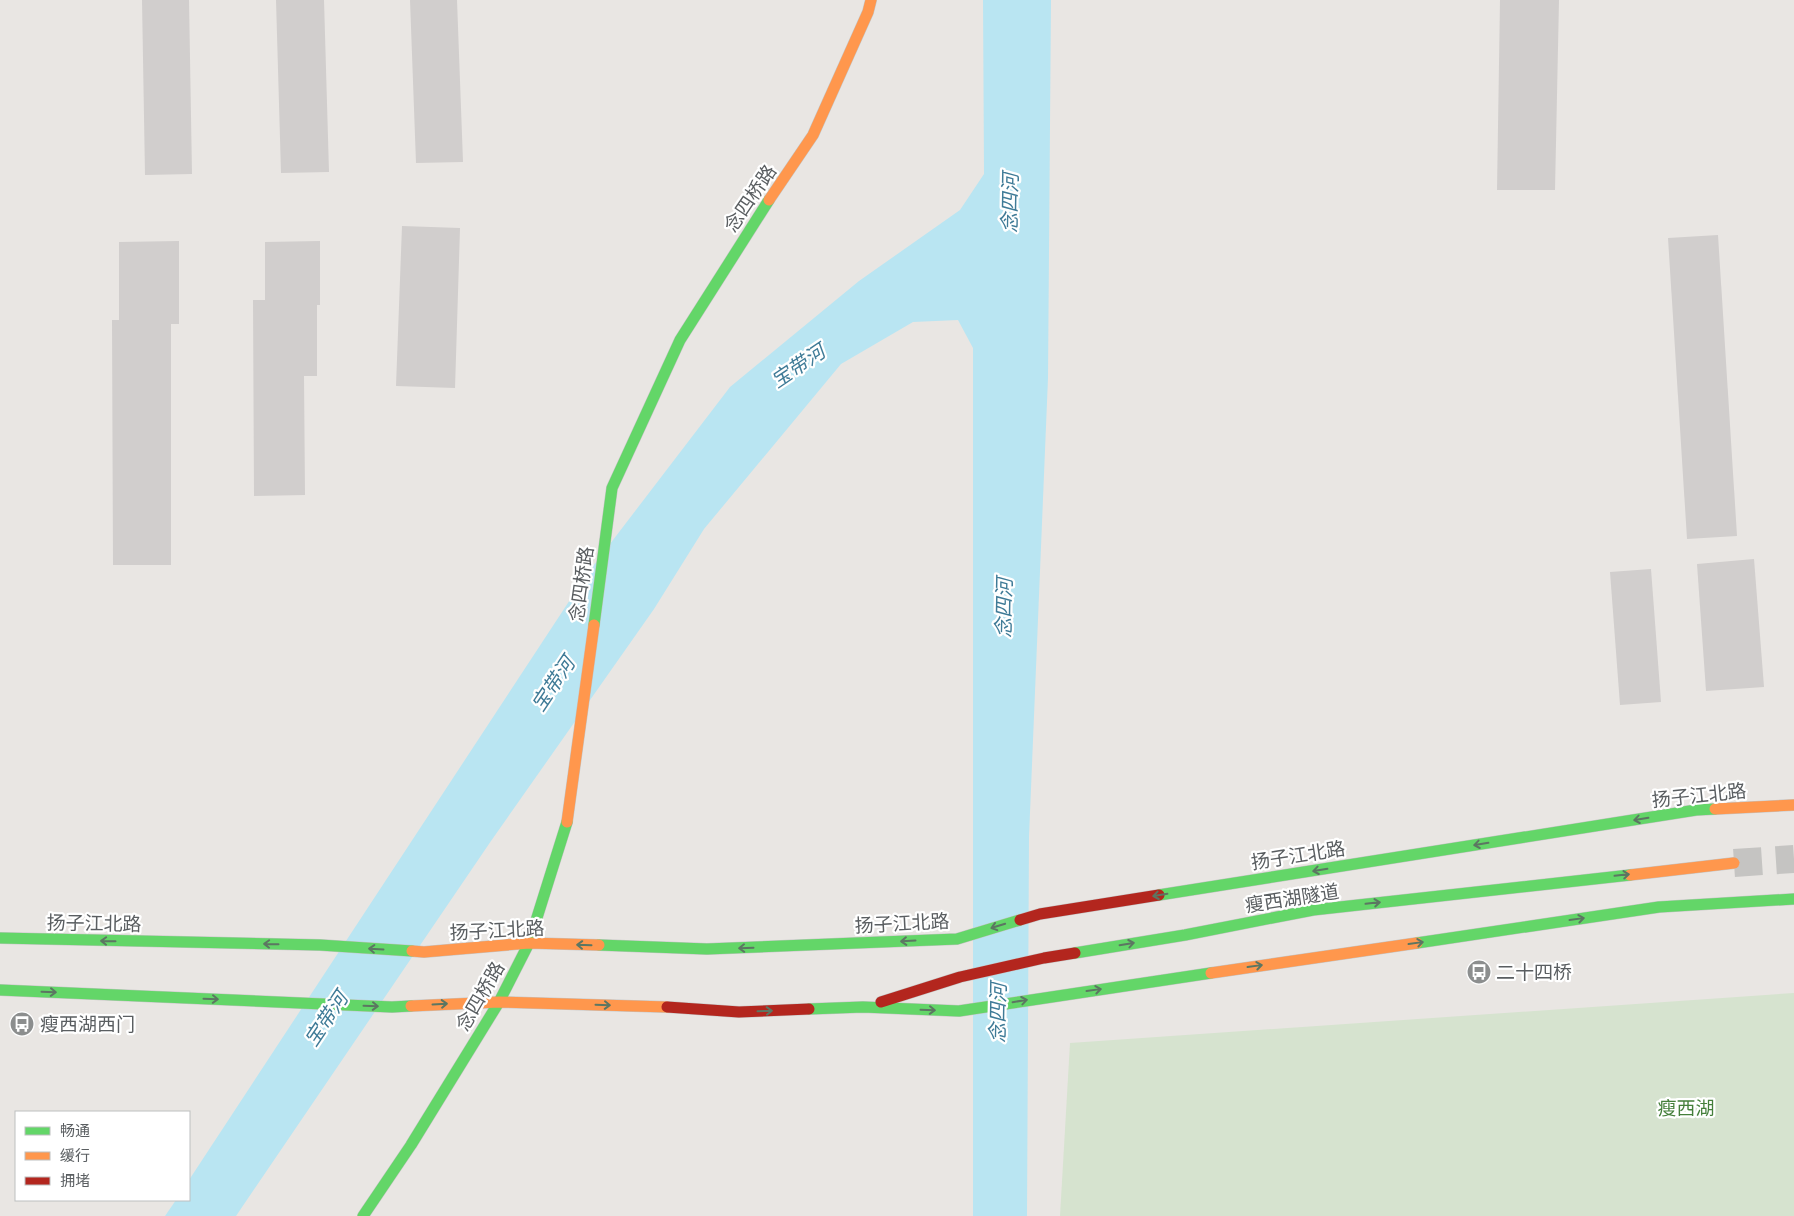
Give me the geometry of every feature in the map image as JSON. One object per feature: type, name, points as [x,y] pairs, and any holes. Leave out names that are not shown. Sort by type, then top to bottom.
[{"type":"main road","name":"念四桥路","points":[[363,1216],[411,1145],[499,1002],[529,943],[569,816],[612,488],[680,340],[752,226],[813,135],[868,12],[871,0]]},
{"type":"main road","name":"扬子江北路","points":[[0,938],[320,945],[424,952],[529,943],[707,949],[957,939],[1040,914],[1696,810],[1794,805]]},
{"type":"main road","points":[[1696,810],[1784,817]]},
{"type":"main road","name":"瘦西湖隧道","points":[[863,1008],[960,977],[1044,958],[1185,935],[1313,910],[1734,862]]},
{"type":"main road","points":[[0,990],[392,1007],[499,1002],[634,1005],[738,1012],[863,1008],[959,1011],[1659,907],[1794,899]]},
{"type":"green space","name":"瘦西湖","points":[[1794,993],[1794,1216],[1060,1216],[1070,1043]]},
{"type":"water","points":[[983,0],[1051,0],[1048,378],[1029,837],[1027,1216],[973,1216],[973,348],[958,320],[913,322],[841,364],[704,529],[654,609],[491,841],[236,1216],[165,1216],[175,1201],[190,1201],[190,1178],[587,574],[730,387],[859,281],[960,210],[984,174]]},
{"type":"building","points":[[142,0],[189,0],[192,174],[145,175]]},
{"type":"building","points":[[276,0],[324,0],[329,172],[281,173]]},
{"type":"building","points":[[410,0],[457,0],[463,162],[416,163]]},
{"type":"building","points":[[1500,0],[1559,0],[1555,190],[1497,190]]},
{"type":"building","points":[[402,226],[460,228],[455,388],[396,386]]},
{"type":"building","points":[[1718,235],[1737,536],[1687,539],[1668,238]]},
{"type":"building","points":[[179,241],[179,324],[171,324],[171,565],[113,565],[112,320],[119,320],[119,242]]},
{"type":"building","points":[[320,241],[320,305],[317,305],[317,376],[304,376],[305,495],[254,496],[253,300],[265,300],[265,242]]},
{"type":"building","points":[[1754,559],[1764,687],[1706,691],[1697,564]]},
{"type":"building","points":[[1651,569],[1661,702],[1620,705],[1610,572]]},
{"type":"tunnel","points":[[1734,863],[1794,859]]},
{"type":"traffic: fast","points":[[594,625],[612,488],[680,340],[769,200]]},
{"type":"traffic: fast","points":[[1159,895],[1696,810],[1715,809]]},
{"type":"traffic: fast","points":[[363,1216],[411,1145],[499,1002],[529,943],[567,822]]},
{"type":"traffic: fast","points":[[1075,953],[1185,935],[1313,910],[1630,875]]},
{"type":"traffic: fast","points":[[1417,943],[1659,907],[1794,899]]},
{"type":"traffic: fast","points":[[599,945],[707,949],[957,939],[1020,920]]},
{"type":"traffic: fast","points":[[0,938],[320,945],[412,951]]},
{"type":"traffic: fast","points":[[809,1009],[863,1007],[959,1011],[1211,973]]},
{"type":"traffic: fast","points":[[0,990],[392,1007],[411,1006]]},
{"type":"traffic: slow","points":[[769,200],[813,135],[868,12],[871,0]]},
{"type":"traffic: slow","points":[[567,822],[594,625]]},
{"type":"traffic: slow","points":[[1715,809],[1794,805]]},
{"type":"traffic: slow","points":[[1630,875],[1734,863]]},
{"type":"traffic: slow","points":[[412,951],[424,952],[529,943],[599,945]]},
{"type":"traffic: slow","points":[[1211,973],[1417,943]]},
{"type":"traffic: slow","points":[[411,1006],[499,1002],[667,1007]]},
{"type":"traffic: jam","points":[[1020,920],[1040,914],[1159,895]]},
{"type":"traffic: jam","points":[[881,1002],[960,977],[1075,953]]},
{"type":"traffic: jam","points":[[667,1007],[739,1012],[809,1009]]},
{"type":"place","name":"二十四桥","points":[[1479,972]]},
{"type":"place","name":"瘦西湖西门","points":[[22,1024]]},
{"type":"water label","name":"念四河","points":[[1010,203]]},
{"type":"water label","name":"宝带河","points":[[798,366]]},
{"type":"water label","name":"念四河","points":[[1004,608]]},
{"type":"water label","name":"宝带河","points":[[553,684]]},
{"type":"water label","name":"念四河","points":[[998,1013]]},
{"type":"water label","name":"宝带河","points":[[326,1019]]}]
